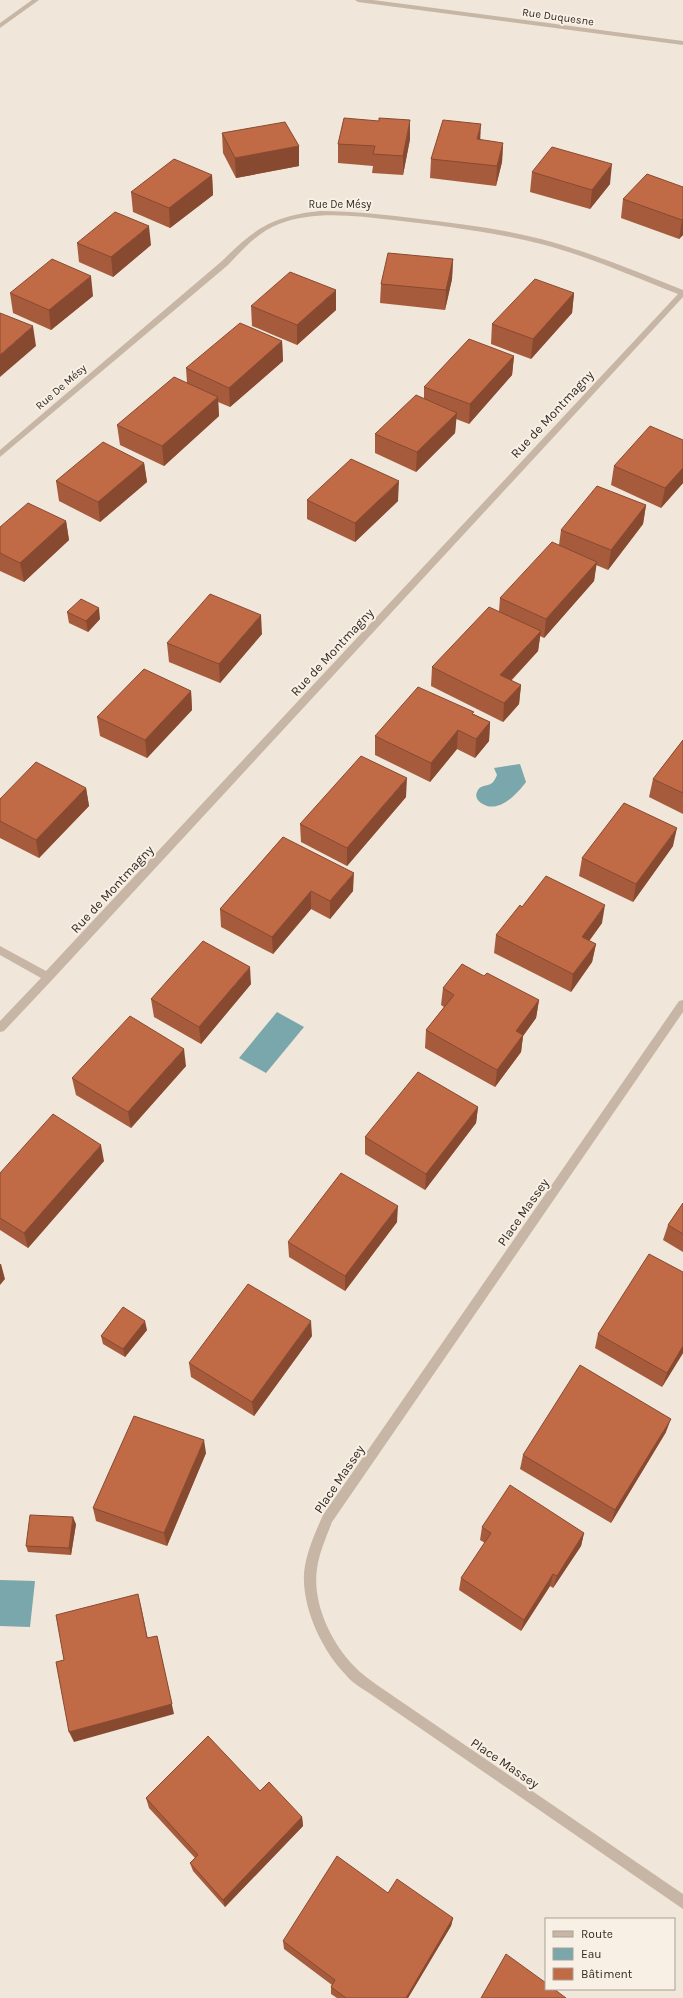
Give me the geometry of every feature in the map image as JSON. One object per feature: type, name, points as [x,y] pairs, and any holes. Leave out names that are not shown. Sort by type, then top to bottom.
[{"type":"street","points":[[0,26],[36,0]]},
{"type":"street","name":"Rue Duquesne","points":[[358,0],[683,43]]},
{"type":"street","name":"Rue De Mésy","points":[[0,454],[225,262],[258,232],[278,221],[324,214],[362,214],[460,226],[521,237],[574,252],[683,293]]},
{"type":"street","name":"Rue de Montmagny","points":[[0,1028],[683,293]]},
{"type":"street","points":[[0,950],[48,977]]},
{"type":"street","name":"Place Massey","points":[[683,1004],[327,1519],[316,1550],[310,1574],[313,1599],[322,1626],[333,1648],[349,1669],[373,1689],[683,1902]]},
{"type":"water","points":[[520,764],[526,782],[518,792],[500,805],[487,806],[478,801],[476,795],[478,789],[492,783],[497,775],[494,768]]},
{"type":"water","points":[[277,1012],[304,1027],[266,1073],[239,1058]]},
{"type":"water","points":[[0,1580],[35,1581],[30,1627],[0,1626]]},
{"type":"building","points":[[344,118],[379,121],[379,118],[410,120],[403,156],[373,154],[375,146],[338,144]]},
{"type":"building","points":[[443,120],[481,124],[477,139],[503,143],[497,166],[431,159]]},
{"type":"building","points":[[285,122],[299,146],[235,158],[222,133]]},
{"type":"building","points":[[552,147],[612,164],[592,190],[532,172]]},
{"type":"building","points":[[174,159],[212,175],[169,208],[131,192]]},
{"type":"building","points":[[647,174],[683,187],[682,220],[623,199]]},
{"type":"building","points":[[115,212],[149,226],[111,257],[77,243]]},
{"type":"building","points":[[388,253],[453,259],[446,290],[381,284]]},
{"type":"building","points":[[52,259],[91,276],[49,310],[10,293]]},
{"type":"building","points":[[290,272],[336,290],[297,325],[251,306]]},
{"type":"building","points":[[535,279],[574,293],[533,339],[492,324]]},
{"type":"building","points":[[0,313],[33,326],[0,355]]},
{"type":"building","points":[[240,323],[282,341],[229,388],[186,368]]},
{"type":"building","points":[[469,339],[514,356],[470,404],[424,387]]},
{"type":"building","points":[[174,377],[218,397],[162,446],[117,425]]},
{"type":"building","points":[[416,395],[457,413],[417,452],[375,434]]},
{"type":"building","points":[[650,426],[683,440],[683,468],[665,488],[614,466]]},
{"type":"building","points":[[103,442],[144,463],[98,502],[56,481]]},
{"type":"building","points":[[351,459],[399,481],[355,523],[307,500]]},
{"type":"building","points":[[597,486],[646,505],[611,550],[561,530]]},
{"type":"building","points":[[28,503],[66,521],[20,563],[0,553],[0,527]]},
{"type":"building","points":[[552,542],[597,562],[546,619],[500,598]]},
{"type":"building","points":[[210,594],[261,615],[219,664],[167,643]]},
{"type":"building","points":[[81,599],[99,608],[86,621],[67,612]]},
{"type":"building","points":[[489,607],[541,631],[500,675],[521,685],[504,703],[432,667]]},
{"type":"building","points":[[144,669],[191,691],[145,740],[97,717]]},
{"type":"building","points":[[418,687],[474,712],[472,714],[490,722],[476,739],[458,730],[431,763],[375,736]]},
{"type":"building","points":[[683,740],[683,793],[653,779]]},
{"type":"building","points":[[361,756],[407,778],[347,848],[300,824]]},
{"type":"building","points":[[36,762],[86,788],[36,840],[0,821],[0,799]]},
{"type":"building","points":[[624,803],[677,828],[636,884],[582,858]]},
{"type":"building","points":[[283,837],[354,873],[330,901],[311,891],[272,937],[220,909]]},
{"type":"building","points":[[546,876],[605,905],[582,937],[596,944],[573,974],[496,935],[520,905],[522,907]]},
{"type":"building","points":[[203,941],[250,967],[199,1027],[151,999]]},
{"type":"building","points":[[462,964],[484,976],[487,973],[539,1000],[516,1031],[523,1035],[497,1070],[426,1030],[454,995],[443,988]]},
{"type":"building","points":[[130,1016],[184,1049],[128,1112],[72,1078]]},
{"type":"building","points":[[418,1072],[478,1107],[426,1174],[365,1137]]},
{"type":"building","points":[[53,1114],[101,1145],[24,1233],[0,1218],[0,1173]]},
{"type":"building","points":[[341,1173],[398,1206],[345,1276],[288,1242]]},
{"type":"building","points":[[683,1203],[683,1234],[668,1225]]},
{"type":"building","points":[[649,1254],[683,1272],[683,1346],[667,1373],[598,1334]]},
{"type":"building","points":[[248,1284],[311,1321],[252,1402],[189,1363]]},
{"type":"building","points":[[123,1307],[145,1321],[123,1349],[101,1336]]},
{"type":"building","points":[[580,1365],[671,1419],[615,1510],[523,1455]]},
{"type":"building","points":[[134,1416],[204,1440],[164,1533],[93,1508]]},
{"type":"building","points":[[510,1485],[584,1533],[557,1576],[553,1574],[524,1620],[461,1578],[491,1533],[482,1527]]},
{"type":"building","points":[[30,1515],[73,1517],[69,1548],[26,1546]]},
{"type":"building","points":[[138,1594],[147,1638],[157,1636],[172,1704],[69,1732],[56,1662],[64,1660],[56,1615]]},
{"type":"building","points":[[208,1736],[260,1791],[269,1782],[302,1817],[223,1900],[190,1863],[198,1855],[146,1798]]},
{"type":"building","points":[[337,1856],[388,1893],[397,1879],[453,1918],[406,1998],[346,1998],[331,1987],[335,1980],[283,1941]]},
{"type":"building","points":[[506,1954],[545,1982],[545,1990],[555,1990],[566,1998],[481,1998]]}]
